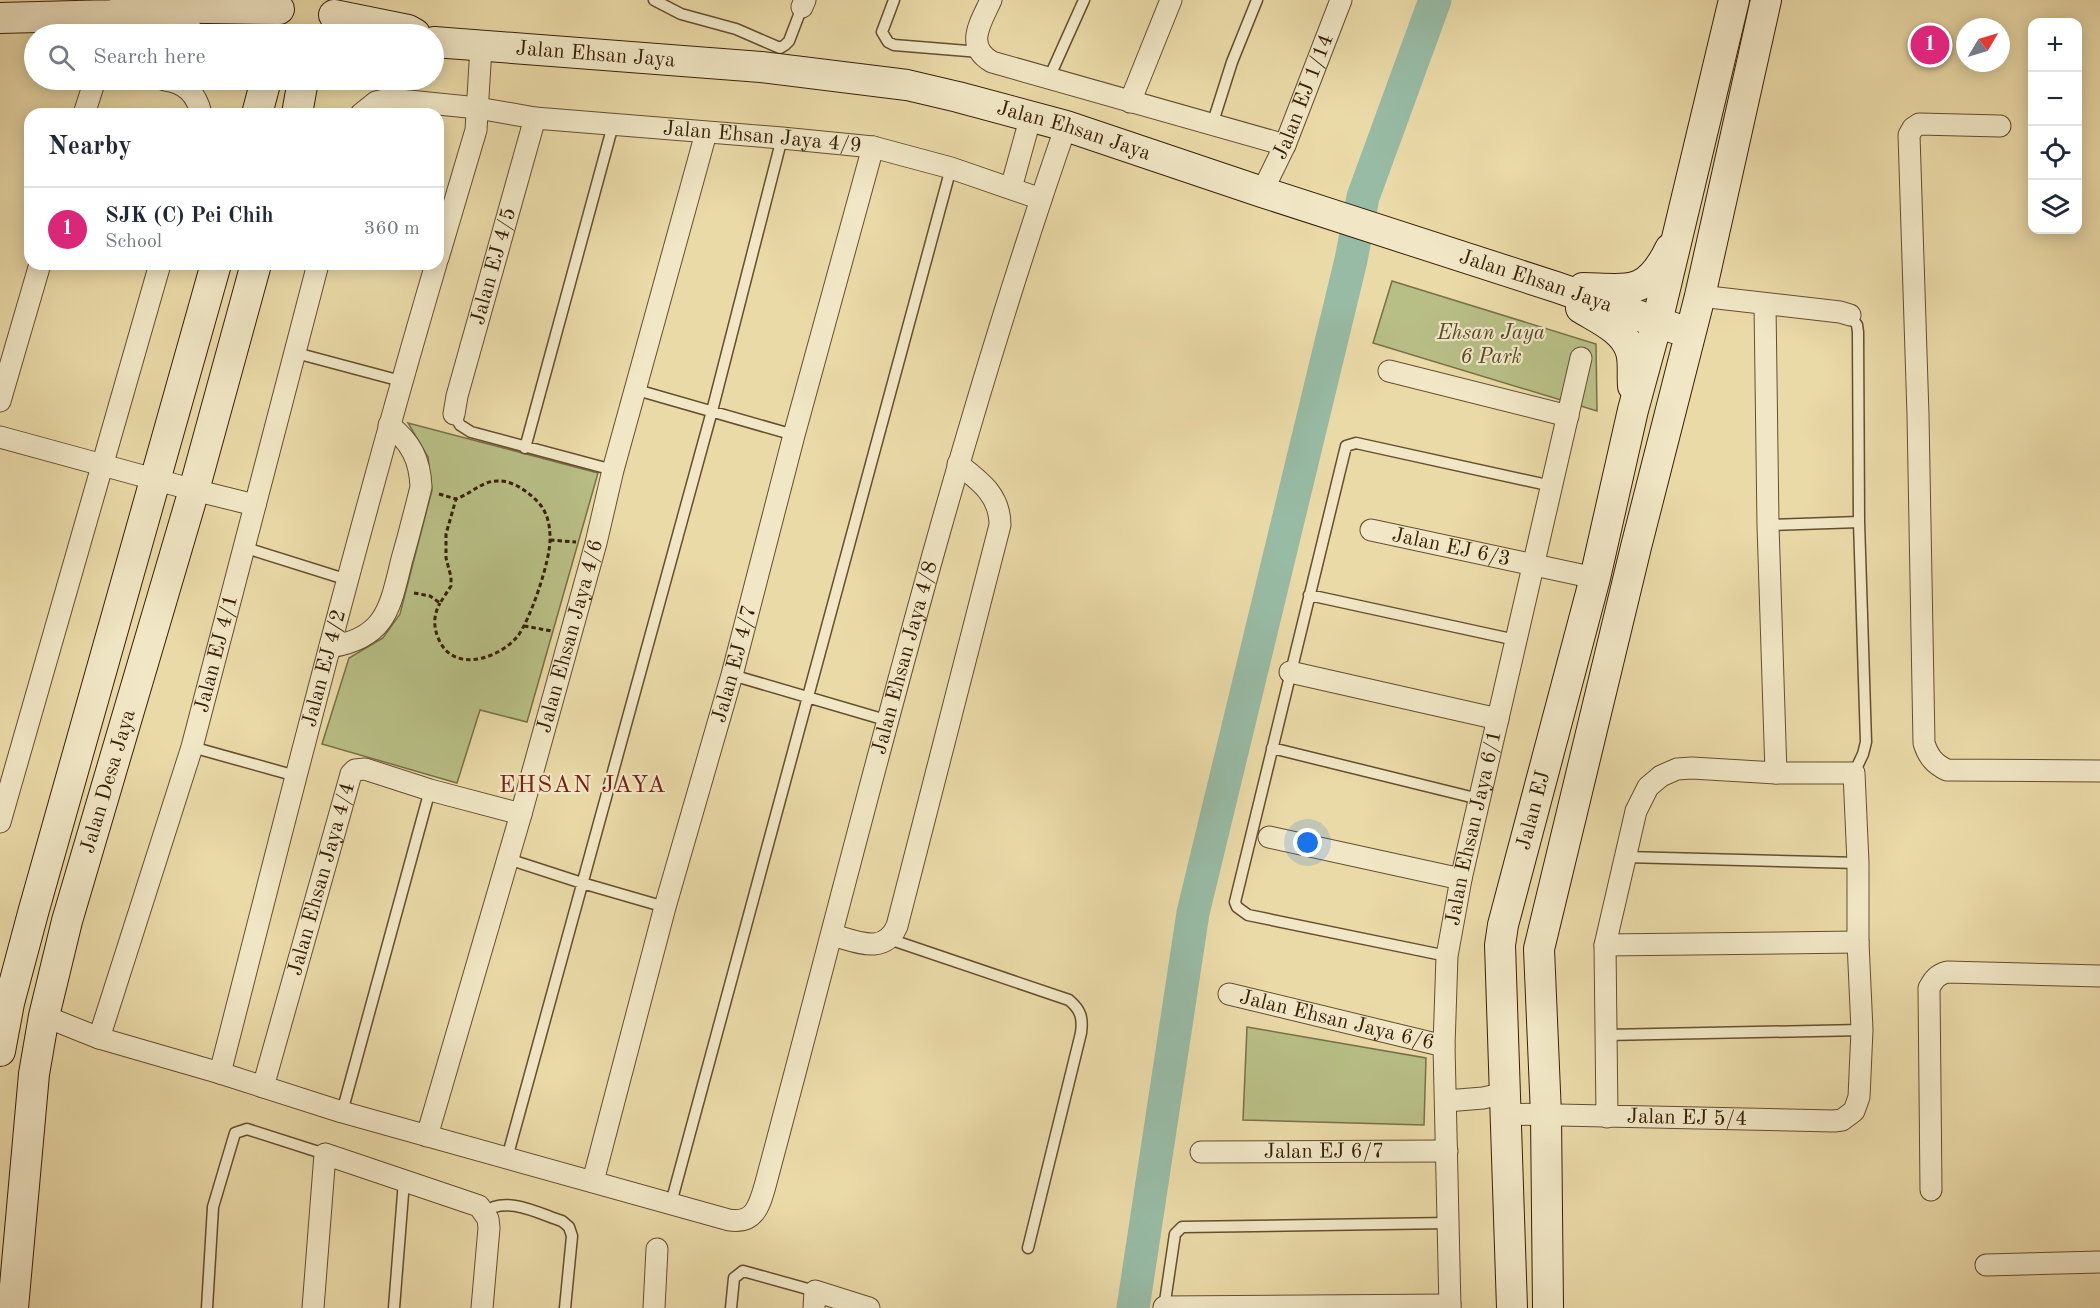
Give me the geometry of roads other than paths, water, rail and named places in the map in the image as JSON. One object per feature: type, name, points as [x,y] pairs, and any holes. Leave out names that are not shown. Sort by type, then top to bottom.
[{"type":"main road","points":[[1546,284],[1620,289],[1640,285],[1658,271],[1681,227],[1734,0]]},
{"type":"main road","name":"Jalan EJ","points":[[1548,1308],[1546,1115],[1539,949],[1636,547],[1700,296],[1766,0]]},
{"type":"main road","points":[[0,18],[106,22],[142,7],[283,9]]},
{"type":"main road","points":[[327,11],[382,24]]},
{"type":"main road","name":"Jalan Ehsan Jaya","points":[[444,43],[680,60],[907,85],[1066,126],[1690,333]]},
{"type":"main road","points":[[248,90],[249,108]]},
{"type":"main road","points":[[259,108],[264,90]]},
{"type":"main road","points":[[298,108],[301,90]]},
{"type":"main road","name":"Jalan EJ","points":[[1512,1308],[1500,962],[1502,935],[1595,578],[1633,410],[1681,227]]},
{"type":"main road","name":"Jalan Desa Jaya","points":[[0,1051],[9,1003],[30,924],[214,270]]},
{"type":"main road","name":"Jalan Desa Jaya","points":[[13,1308],[34,1074],[44,1016],[68,921],[194,490],[254,270]]},
{"type":"main road","points":[[1546,284],[1611,327],[1625,339],[1632,353],[1633,410]]},
{"type":"street","points":[[991,0],[976,37],[986,57],[1130,102],[1285,145]]},
{"type":"street","points":[[1130,102],[1171,0]]},
{"type":"street","name":"Jalan EJ 1/14","points":[[1275,196],[1285,145],[1341,0]]},
{"type":"street","points":[[444,238],[476,130],[481,47]]},
{"type":"street","points":[[86,108],[91,90]]},
{"type":"street","points":[[188,90],[196,99],[199,108]]},
{"type":"street","name":"Jalan Ehsan Jaya 4/9","points":[[368,108],[376,102],[389,99],[478,108],[535,118],[873,147],[951,168],[1041,199]]},
{"type":"street","points":[[1011,189],[1031,116]]},
{"type":"street","name":"Jalan EJ 4/5","points":[[454,414],[456,396],[535,118]]},
{"type":"street","points":[[2000,126],[1919,124],[1912,128],[1909,135],[1924,743],[1931,759],[1938,766],[1947,770],[2100,771]]},
{"type":"street","name":"Jalan Ehsan Jaya 4/8","points":[[44,1016],[99,1038],[342,1112],[736,1221],[744,1220],[756,1210],[763,1193],[958,464],[1066,126]]},
{"type":"street","name":"Jalan Ehsan Jaya 4/6","points":[[427,1136],[522,814],[596,543],[613,470],[637,390],[706,133]]},
{"type":"street","name":"Jalan EJ 4/7","points":[[593,1181],[665,907],[732,675],[794,435],[873,147]]},
{"type":"street","points":[[0,401],[38,270]]},
{"type":"street","points":[[0,822],[6,776],[102,465],[158,270]]},
{"type":"street","name":"Jalan EJ 4/1","points":[[99,1038],[192,747],[317,270]]},
{"type":"street","name":"Jalan EJ 4/2","points":[[220,1073],[330,646],[401,381],[434,270]]},
{"type":"street","points":[[1700,296],[1850,315]]},
{"type":"street","points":[[1765,304],[1768,525],[1776,773]]},
{"type":"street","name":"Jalan Ehsan Jaya 6/1","points":[[1450,1306],[1444,1046],[1447,956],[1461,879],[1581,358]]},
{"type":"street","points":[[1389,371],[1568,416]]},
{"type":"street","points":[[330,646],[358,640],[372,631],[387,611],[395,589],[420,489],[420,475],[414,452],[408,442],[389,425]]},
{"type":"street","points":[[0,437],[194,490],[255,504]]},
{"type":"street","points":[[832,935],[874,945],[889,939],[897,926],[1000,525],[1000,514],[992,493],[958,464]]},
{"type":"street","name":"Jalan EJ 6/3","points":[[1371,530],[1595,578]]},
{"type":"street","points":[[1290,672],[1498,719]]},
{"type":"street","points":[[1607,1118],[1605,945],[1640,800],[1648,787],[1661,776],[1677,770],[1692,768],[1776,773],[1854,773],[1862,1030]]},
{"type":"street","name":"Jalan Ehsan Jaya 4/4","points":[[263,1088],[351,774],[355,770],[365,769],[430,790],[522,814]]},
{"type":"street","points":[[1269,837],[1461,879]]},
{"type":"street","points":[[1605,945],[1858,942]]},
{"type":"street","points":[[1930,1190],[1929,988],[1933,980],[1938,975],[1947,972],[2100,976]]},
{"type":"street","name":"Jalan Ehsan Jaya 6/6","points":[[1229,994],[1444,1046]]},
{"type":"street","name":"Jalan EJ 5/4","points":[[1446,1101],[1483,1098],[1546,1115],[1607,1118],[1842,1119],[1848,1116],[1858,1104],[1862,1030]]},
{"type":"street","name":"Jalan EJ 6/7","points":[[1202,1152],[1447,1150]]},
{"type":"street","points":[[313,1308],[325,1155],[479,1206],[487,1220],[482,1308]]},
{"type":"street","points":[[654,1308],[657,1249]]},
{"type":"street","points":[[1986,1265],[2100,1262]]},
{"type":"street","points":[[815,1300],[869,1308]]},
{"type":"street","points":[[1164,1308],[1450,1306]]},
{"type":"lane","points":[[654,0],[681,14],[735,29],[780,48],[789,41],[803,4]]},
{"type":"lane","points":[[894,0],[882,32],[888,42],[894,45],[986,57]]},
{"type":"lane","points":[[1049,78],[1084,0]]},
{"type":"lane","points":[[1212,125],[1232,62],[1257,0]]},
{"type":"lane","points":[[525,448],[613,125]]},
{"type":"lane","points":[[507,1158],[712,411],[782,138]]},
{"type":"lane","points":[[671,1203],[951,168]]},
{"type":"lane","points":[[1850,315],[1857,325],[1858,332],[1859,522],[1866,742],[1854,773]]},
{"type":"lane","points":[[296,353],[401,381]]},
{"type":"lane","points":[[637,390],[794,435]]},
{"type":"lane","points":[[454,414],[460,426],[471,432],[613,470]]},
{"type":"lane","points":[[1447,956],[1248,915],[1237,907],[1235,902],[1345,448],[1349,444],[1356,443],[1551,486]]},
{"type":"lane","points":[[1768,525],[1859,522]]},
{"type":"lane","points":[[243,547],[348,580]]},
{"type":"lane","points":[[1309,595],[1516,640]]},
{"type":"lane","points":[[732,675],[889,721]]},
{"type":"lane","points":[[192,747],[296,776]]},
{"type":"lane","points":[[1272,748],[1479,799]]},
{"type":"lane","points":[[342,1112],[430,790]]},
{"type":"lane","points":[[1625,857],[1858,863]]},
{"type":"lane","points":[[508,859],[665,907]]},
{"type":"lane","points":[[889,939],[1069,1000],[1082,1016],[1081,1033],[1028,1248]]},
{"type":"lane","points":[[1606,1035],[1862,1030]]},
{"type":"lane","points":[[207,1308],[213,1207],[235,1133],[247,1129],[325,1155]]},
{"type":"lane","points":[[394,1308],[404,1181]]},
{"type":"lane","points":[[487,1220],[492,1206],[505,1204],[562,1221],[569,1227],[572,1236],[566,1308]]},
{"type":"lane","points":[[1164,1308],[1175,1234],[1182,1227],[1448,1223]]},
{"type":"lane","points":[[731,1308],[734,1278],[743,1271],[815,1300]]},
{"type":"waterway","points":[[1133,1308],[1193,913],[1351,260],[1363,197],[1435,0]]},
{"type":"place","name":"SJK (C) Pei Chih","points":[[1930,45]]},
{"type":"district","name":"EHSAN JAYA","points":[[583,786]]},
{"type":"park label","name":"Ehsan Jaya 6 Park","points":[[1491,345]]}]
